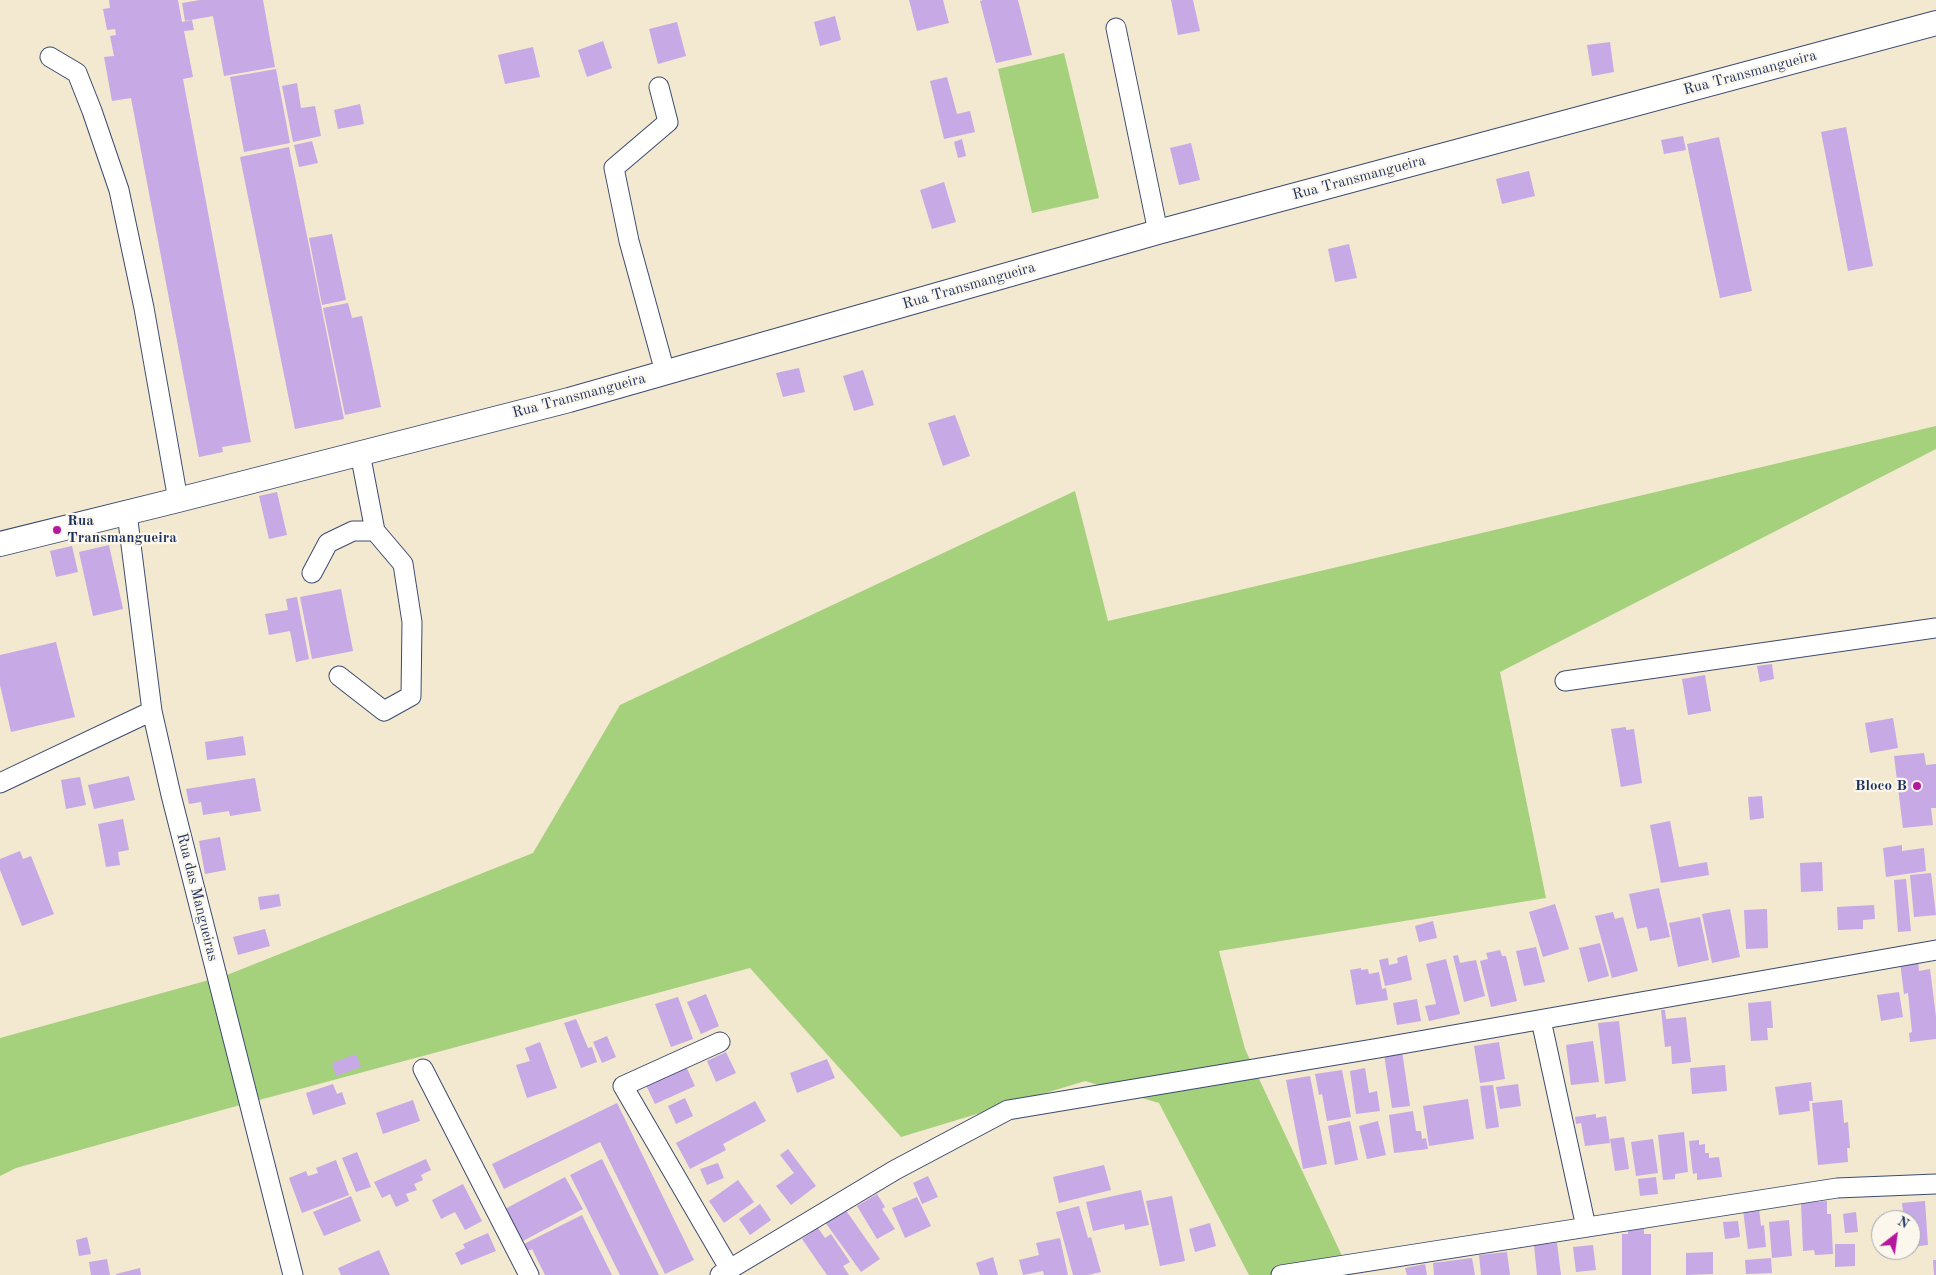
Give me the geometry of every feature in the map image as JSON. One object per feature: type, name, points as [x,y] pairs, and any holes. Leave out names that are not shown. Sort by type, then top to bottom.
[{"type":"street","name":"Rua Transmangueira","points":[[0,544],[569,400],[1158,232],[1936,23]]},
{"type":"street","points":[[1116,28],[1158,232]]},
{"type":"street","points":[[50,57],[77,73],[119,190],[144,308],[178,500]]},
{"type":"street","points":[[659,87],[668,122],[614,168],[629,241],[665,372]]},
{"type":"street","points":[[338,676],[384,711],[411,696],[412,622],[403,564],[375,531],[360,453]]},
{"type":"street","name":"Rua das Mangueiras","points":[[127,513],[152,712],[171,795],[293,1275]]},
{"type":"street","points":[[312,573],[328,543],[354,531],[375,531]]},
{"type":"street","points":[[1565,681],[1936,628]]},
{"type":"street","points":[[0,783],[152,712]]},
{"type":"street","points":[[720,1042],[623,1086],[725,1272],[895,1170],[1008,1110],[1541,1020],[1936,950]]},
{"type":"street","points":[[1541,1020],[1586,1227]]},
{"type":"street","points":[[423,1068],[529,1275]]},
{"type":"street","points":[[1281,1275],[1837,1188],[1936,1184]]},
{"type":"green space","points":[[1064,53],[1099,198],[1032,213],[998,69]]},
{"type":"green space","points":[[1936,426],[1936,449],[1500,672],[1546,898],[1219,951],[1245,1049],[1351,1275],[1249,1275],[1159,1103],[1085,1081],[901,1137],[750,968],[222,1110],[16,1168],[0,1176],[0,1038],[227,975],[533,853],[620,705],[1075,491],[1108,621]]},
{"type":"building","points":[[109,0],[178,0],[182,22],[192,20],[194,30],[184,31],[193,77],[183,79],[251,442],[222,447],[223,452],[199,457],[131,98],[112,101],[104,57],[114,56],[110,36],[116,35],[115,29],[107,30],[103,9],[110,8]]},
{"type":"building","points":[[200,0],[263,0],[275,67],[224,76],[213,16],[185,21],[182,3]]},
{"type":"building","points":[[909,0],[943,0],[949,23],[917,31]]},
{"type":"building","points":[[1018,0],[1032,55],[996,63],[980,1]]},
{"type":"building","points":[[1171,0],[1193,0],[1200,31],[1178,35]]},
{"type":"building","points":[[835,16],[841,40],[820,46],[814,22]]},
{"type":"building","points":[[677,22],[686,56],[658,64],[649,29]]},
{"type":"building","points":[[603,41],[612,68],[587,77],[578,50]]},
{"type":"building","points":[[1610,42],[1614,72],[1592,76],[1587,45]]},
{"type":"building","points":[[533,47],[540,77],[505,84],[498,55]]},
{"type":"building","points":[[276,69],[290,143],[244,152],[230,77]]},
{"type":"building","points":[[947,77],[957,114],[970,111],[975,132],[944,139],[930,81]]},
{"type":"building","points":[[297,83],[301,108],[315,106],[321,136],[293,142],[282,86]]},
{"type":"building","points":[[360,104],[364,124],[338,129],[334,110]]},
{"type":"building","points":[[1846,127],[1873,266],[1848,271],[1821,132]]},
{"type":"building","points":[[1683,136],[1686,150],[1664,154],[1661,140]]},
{"type":"building","points":[[1719,137],[1752,291],[1720,298],[1687,144]]},
{"type":"building","points":[[962,139],[966,156],[958,158],[954,142]]},
{"type":"building","points":[[312,141],[318,163],[299,167],[294,145]]},
{"type":"building","points":[[1191,143],[1200,180],[1179,185],[1170,148]]},
{"type":"building","points":[[289,147],[344,419],[295,429],[240,157]]},
{"type":"building","points":[[1529,171],[1535,196],[1502,204],[1496,179]]},
{"type":"building","points":[[944,182],[956,222],[932,229],[920,190]]},
{"type":"building","points":[[332,234],[346,300],[322,305],[309,238]]},
{"type":"building","points":[[1349,244],[1357,278],[1335,282],[1328,249]]},
{"type":"building","points":[[348,303],[352,318],[362,316],[381,407],[345,415],[323,308]]},
{"type":"building","points":[[799,368],[805,392],[783,397],[776,373]]},
{"type":"building","points":[[863,370],[874,405],[854,411],[843,376]]},
{"type":"building","points":[[955,415],[970,456],[943,466],[928,423]]},
{"type":"building","points":[[277,492],[287,535],[269,539],[259,496]]},
{"type":"building","points":[[109,545],[123,609],[93,616],[79,552]]},
{"type":"building","points":[[72,546],[78,572],[56,577],[50,551]]},
{"type":"building","points":[[341,589],[353,651],[312,659],[300,597]]},
{"type":"building","points":[[297,597],[309,659],[296,662],[290,631],[269,635],[265,614],[288,610],[286,599]]},
{"type":"building","points":[[56,642],[75,717],[11,732],[0,685],[0,655]]},
{"type":"building","points":[[1772,664],[1774,679],[1760,682],[1757,666]]},
{"type":"building","points":[[1705,675],[1711,711],[1688,715],[1682,679]]},
{"type":"building","points":[[1893,718],[1898,748],[1870,753],[1865,723]]},
{"type":"building","points":[[1626,727],[1626,730],[1634,729],[1642,783],[1621,787],[1611,729]]},
{"type":"building","points":[[243,736],[246,755],[207,760],[205,742]]},
{"type":"building","name":"Bloco B","points":[[1924,753],[1926,765],[1936,764],[1936,808],[1931,808],[1933,825],[1903,828],[1894,756]]},
{"type":"building","points":[[129,776],[135,800],[94,809],[88,785]]},
{"type":"building","points":[[80,777],[86,805],[66,809],[61,780]]},
{"type":"building","points":[[255,778],[261,811],[230,816],[229,811],[203,815],[201,802],[189,804],[186,789]]},
{"type":"building","points":[[1762,796],[1764,818],[1750,820],[1748,797]]},
{"type":"building","points":[[123,819],[129,850],[118,852],[120,865],[106,867],[98,824]]},
{"type":"building","points":[[1670,821],[1679,867],[1707,862],[1709,875],[1661,883],[1650,825]]},
{"type":"building","points":[[220,837],[226,870],[205,874],[199,841]]},
{"type":"building","points":[[1902,845],[1902,851],[1924,848],[1926,871],[1886,877],[1883,848]]},
{"type":"building","points":[[20,851],[23,859],[31,856],[54,914],[22,926],[0,870],[0,859]]},
{"type":"building","points":[[1822,862],[1823,891],[1801,892],[1800,863]]},
{"type":"building","points":[[1931,873],[1936,915],[1914,917],[1910,875]]},
{"type":"building","points":[[1906,879],[1911,931],[1898,932],[1894,880]]},
{"type":"building","points":[[1659,888],[1670,937],[1650,941],[1647,927],[1637,929],[1629,894]]},
{"type":"building","points":[[279,894],[281,906],[260,910],[258,897]]},
{"type":"building","points":[[1555,904],[1569,949],[1543,957],[1529,912]]},
{"type":"building","points":[[1874,905],[1875,919],[1863,920],[1863,929],[1838,930],[1837,907]]},
{"type":"building","points":[[1730,909],[1740,957],[1712,963],[1702,914]]},
{"type":"building","points":[[1767,909],[1768,948],[1746,949],[1744,910]]},
{"type":"building","points":[[1613,912],[1615,919],[1623,917],[1638,971],[1612,978],[1595,916]]},
{"type":"building","points":[[1700,917],[1709,960],[1678,967],[1669,923]]},
{"type":"building","points":[[1433,921],[1437,938],[1419,942],[1415,926]]},
{"type":"building","points":[[265,929],[270,946],[238,955],[233,937]]},
{"type":"building","points":[[1600,943],[1609,976],[1588,982],[1579,948]]},
{"type":"building","points":[[1536,947],[1545,982],[1524,986],[1516,951]]},
{"type":"building","points":[[1500,950],[1502,956],[1506,956],[1517,1001],[1491,1007],[1480,961],[1488,959],[1486,953]]},
{"type":"building","points":[[1407,955],[1412,980],[1385,986],[1379,960],[1388,958],[1389,965],[1398,963],[1397,958]]},
{"type":"building","points":[[1458,955],[1460,963],[1476,960],[1485,996],[1464,1002],[1453,956]]},
{"type":"building","points":[[1446,959],[1460,1014],[1429,1021],[1425,1006],[1436,1004],[1426,964]]},
{"type":"building","points":[[1918,959],[1919,971],[1930,969],[1936,1017],[1936,1039],[1910,1042],[1909,1033],[1912,1032],[1908,993],[1904,994],[1900,962]]},
{"type":"building","points":[[1361,968],[1361,970],[1368,969],[1369,974],[1379,972],[1382,989],[1386,988],[1388,1000],[1356,1005],[1350,970]]},
{"type":"building","points":[[1899,992],[1903,1017],[1881,1021],[1877,995]]},
{"type":"building","points":[[706,994],[719,1026],[701,1034],[687,1002]]},
{"type":"building","points":[[678,997],[693,1039],[671,1047],[655,1004]]},
{"type":"building","points":[[1417,999],[1421,1021],[1397,1025],[1393,1003]]},
{"type":"building","points":[[1771,1001],[1773,1028],[1767,1028],[1768,1040],[1751,1041],[1748,1003]]},
{"type":"building","points":[[1661,1010],[1665,1010],[1666,1019],[1686,1017],[1691,1062],[1672,1064],[1671,1046],[1665,1047]]},
{"type":"building","points":[[576,1019],[588,1048],[592,1047],[597,1062],[581,1068],[564,1023]]},
{"type":"building","points":[[1619,1021],[1626,1081],[1605,1084],[1598,1023]]},
{"type":"building","points":[[607,1036],[616,1057],[602,1063],[593,1042]]},
{"type":"building","points":[[1593,1041],[1599,1082],[1571,1085],[1566,1045]]},
{"type":"building","points":[[540,1042],[557,1088],[527,1098],[516,1065],[530,1061],[525,1048]]},
{"type":"building","points":[[1499,1042],[1505,1079],[1480,1083],[1474,1046]]},
{"type":"building","points":[[1402,1051],[1410,1106],[1392,1108],[1384,1054]]},
{"type":"building","points":[[726,1052],[736,1073],[716,1082],[707,1061]]},
{"type":"building","points":[[356,1054],[361,1067],[336,1076],[332,1063]]},
{"type":"building","points":[[827,1059],[835,1078],[797,1093],[790,1073]]},
{"type":"building","points":[[685,1064],[695,1086],[655,1104],[645,1083]]},
{"type":"building","points":[[1725,1065],[1727,1091],[1692,1094],[1690,1068]]},
{"type":"building","points":[[1365,1068],[1369,1093],[1377,1091],[1380,1111],[1356,1114],[1350,1071]]},
{"type":"building","points":[[1342,1070],[1351,1117],[1327,1121],[1322,1094],[1319,1095],[1315,1074]]},
{"type":"building","points":[[1310,1076],[1327,1164],[1303,1169],[1286,1080]]},
{"type":"building","points":[[1811,1082],[1813,1101],[1809,1101],[1810,1111],[1779,1115],[1775,1087]]},
{"type":"building","points":[[333,1084],[337,1094],[342,1092],[346,1104],[313,1115],[306,1093]]},
{"type":"building","points":[[1518,1084],[1521,1106],[1500,1109],[1496,1087]]},
{"type":"building","points":[[1493,1085],[1499,1127],[1486,1129],[1480,1086]]},
{"type":"building","points":[[685,1098],[693,1116],[676,1124],[668,1106]]},
{"type":"building","points":[[1468,1099],[1474,1139],[1429,1146],[1423,1106]]},
{"type":"building","points":[[413,1100],[420,1121],[383,1134],[376,1113]]},
{"type":"building","points":[[1842,1100],[1844,1123],[1848,1122],[1850,1148],[1847,1148],[1848,1162],[1818,1165],[1812,1103]]},
{"type":"building","points":[[755,1101],[766,1121],[723,1144],[726,1150],[690,1169],[676,1143]]},
{"type":"building","points":[[617,1103],[694,1260],[665,1274],[600,1142],[504,1189],[492,1164]]},
{"type":"building","points":[[1413,1111],[1416,1131],[1421,1131],[1422,1139],[1426,1138],[1428,1149],[1394,1153],[1389,1115]]},
{"type":"building","points":[[1596,1114],[1596,1118],[1606,1116],[1610,1143],[1585,1146],[1581,1123],[1576,1124],[1575,1117]]},
{"type":"building","points":[[1350,1121],[1358,1160],[1335,1165],[1328,1126]]},
{"type":"building","points":[[1378,1121],[1386,1155],[1367,1159],[1359,1126]]},
{"type":"building","points":[[1684,1132],[1688,1172],[1675,1174],[1675,1179],[1663,1180],[1658,1135]]},
{"type":"building","points":[[1624,1137],[1629,1169],[1615,1171],[1610,1139]]},
{"type":"building","points":[[1653,1139],[1658,1173],[1636,1176],[1631,1142]]},
{"type":"building","points":[[1699,1140],[1699,1145],[1705,1144],[1705,1153],[1709,1153],[1709,1158],[1719,1157],[1722,1177],[1697,1180],[1697,1173],[1693,1174],[1689,1141]]},
{"type":"building","points":[[788,1149],[816,1186],[791,1205],[776,1186],[794,1173],[780,1155]]},
{"type":"building","points":[[357,1152],[371,1187],[356,1192],[342,1158]]},
{"type":"building","points":[[426,1159],[431,1170],[421,1175],[423,1180],[414,1184],[417,1190],[406,1194],[409,1201],[396,1207],[390,1194],[382,1198],[374,1182]]},
{"type":"building","points":[[602,1159],[659,1275],[620,1275],[570,1175]]},
{"type":"building","points":[[336,1160],[349,1195],[302,1213],[289,1178],[306,1171],[308,1176],[318,1173],[316,1168]]},
{"type":"building","points":[[718,1163],[724,1178],[707,1185],[700,1169]]},
{"type":"building","points":[[1104,1165],[1111,1190],[1059,1203],[1053,1177]]},
{"type":"building","points":[[928,1176],[938,1197],[922,1204],[913,1183]]},
{"type":"building","points":[[565,1177],[583,1209],[523,1241],[505,1209]]},
{"type":"building","points":[[1656,1177],[1658,1194],[1640,1196],[1638,1179]]},
{"type":"building","points":[[738,1180],[754,1202],[724,1223],[709,1201]]},
{"type":"building","points":[[463,1184],[482,1221],[465,1230],[455,1212],[441,1219],[432,1200]]},
{"type":"building","points":[[1141,1190],[1149,1225],[1125,1230],[1124,1224],[1093,1231],[1086,1202]]},
{"type":"building","points":[[877,1194],[885,1207],[882,1209],[895,1229],[877,1239],[857,1206]]},
{"type":"building","points":[[351,1196],[361,1221],[324,1236],[313,1212]]},
{"type":"building","points":[[1172,1196],[1185,1261],[1160,1266],[1146,1201]]},
{"type":"building","points":[[917,1197],[931,1226],[905,1238],[892,1208]]},
{"type":"building","points":[[1827,1201],[1827,1214],[1831,1214],[1833,1254],[1815,1255],[1814,1250],[1803,1251],[1801,1203]]},
{"type":"building","points":[[1925,1201],[1928,1245],[1921,1246],[1921,1210],[1903,1210],[1902,1203]]},
{"type":"building","points":[[760,1204],[771,1220],[750,1235],[739,1219]]},
{"type":"building","points":[[1079,1206],[1088,1238],[1091,1237],[1101,1272],[1088,1275],[1073,1275],[1056,1212]]},
{"type":"building","points":[[845,1209],[880,1259],[861,1272],[825,1222]]},
{"type":"building","points":[[1759,1209],[1761,1226],[1764,1225],[1766,1247],[1748,1249],[1743,1210]]},
{"type":"building","points":[[1856,1212],[1858,1232],[1845,1233],[1843,1214]]},
{"type":"building","points":[[582,1215],[612,1275],[545,1275],[532,1249],[528,1251],[524,1244]]},
{"type":"building","points":[[1789,1220],[1792,1256],[1772,1258],[1769,1222]]},
{"type":"building","points":[[1738,1221],[1740,1237],[1725,1239],[1723,1222]]},
{"type":"building","points":[[1210,1223],[1216,1246],[1195,1252],[1189,1229]]},
{"type":"building","points":[[818,1228],[825,1238],[831,1234],[850,1262],[843,1266],[849,1275],[827,1275],[802,1239]]},
{"type":"building","points":[[1628,1228],[1644,1228],[1644,1234],[1651,1234],[1651,1275],[1622,1275],[1622,1234],[1628,1234]]},
{"type":"building","points":[[488,1233],[496,1251],[461,1265],[455,1253],[465,1248],[463,1244]]},
{"type":"building","points":[[87,1237],[91,1254],[79,1256],[76,1240]]},
{"type":"building","points":[[1060,1238],[1068,1275],[1044,1275],[1043,1271],[1023,1275],[1019,1260],[1039,1255],[1036,1243]]},
{"type":"building","points":[[1557,1243],[1561,1275],[1537,1275],[1534,1245]]},
{"type":"building","points":[[1835,1244],[1855,1244],[1855,1266],[1835,1267]]},
{"type":"building","points":[[1593,1245],[1596,1270],[1576,1272],[1573,1247]]},
{"type":"building","points":[[379,1250],[390,1275],[341,1275],[338,1268]]},
{"type":"building","points":[[1507,1252],[1510,1275],[1481,1275],[1479,1255]]},
{"type":"building","points":[[1713,1252],[1713,1274],[1686,1275],[1686,1253]]},
{"type":"building","points":[[993,1257],[998,1275],[980,1275],[976,1263]]},
{"type":"building","points":[[1472,1258],[1475,1275],[1434,1275],[1433,1263]]},
{"type":"building","points":[[1771,1258],[1772,1273],[1746,1274],[1745,1260]]},
{"type":"building","points":[[107,1259],[110,1275],[91,1275],[89,1262]]},
{"type":"building","points":[[1933,1260],[1936,1260],[1936,1275],[1934,1275]]},
{"type":"building","points":[[1425,1264],[1427,1275],[1407,1275],[1405,1268]]},
{"type":"building","points":[[140,1268],[141,1275],[116,1275],[116,1274]]},
{"type":"place","name":"Rua Transmangueira","points":[[57,530]]},
{"type":"place","name":"Bloco B","points":[[1917,786]]}]
